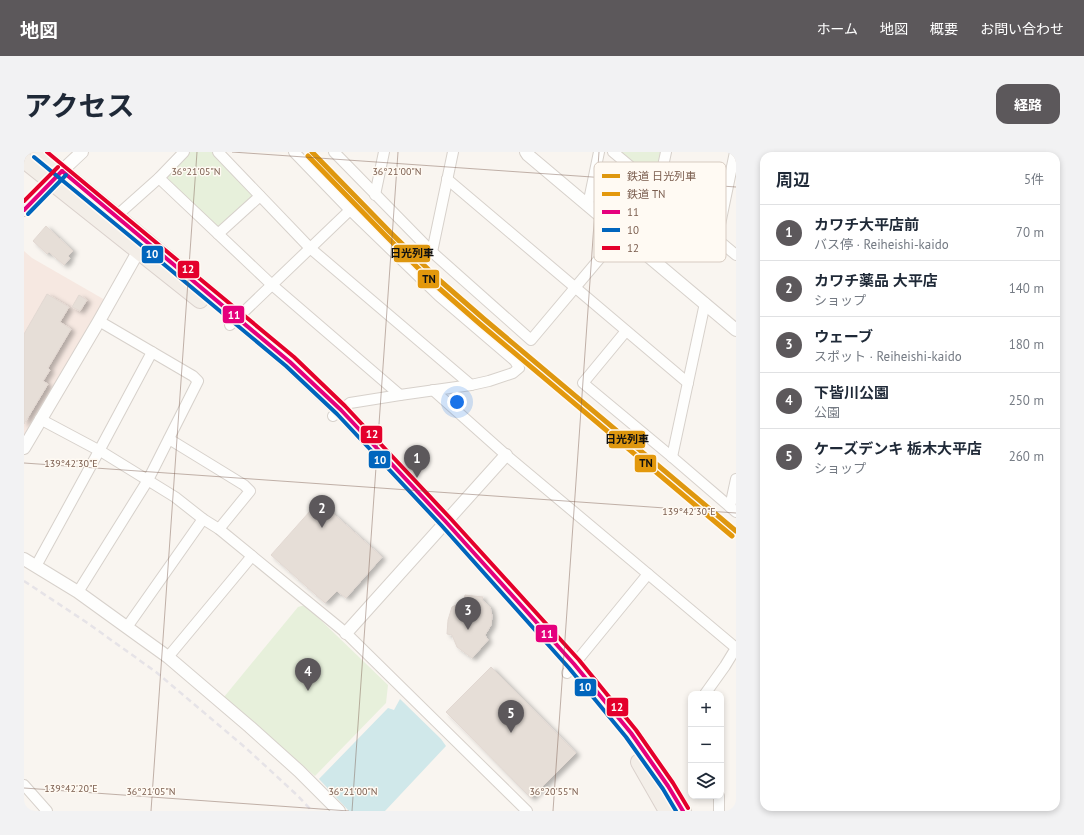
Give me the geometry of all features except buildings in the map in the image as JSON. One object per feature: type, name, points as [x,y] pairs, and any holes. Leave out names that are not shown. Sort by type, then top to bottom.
[{"type":"main road","points":[[38,152],[56,176]]},
{"type":"main road","points":[[24,160],[56,176],[111,220],[234,321],[283,369],[337,413],[631,734],[668,786],[683,811]]},
{"type":"main road","points":[[571,668],[624,738],[667,811]]},
{"type":"street","points":[[24,210],[56,176],[82,152]]},
{"type":"street","points":[[111,220],[159,178],[184,152]]},
{"type":"street","points":[[218,152],[310,248],[471,385]]},
{"type":"street","points":[[294,152],[350,210],[438,296],[515,360],[519,368],[513,373],[471,385],[350,403],[337,413]]},
{"type":"street","points":[[334,152],[432,252],[532,340],[597,262]]},
{"type":"street","points":[[376,195],[384,152]]},
{"type":"street","points":[[432,252],[453,152]]},
{"type":"street","points":[[526,152],[594,209]]},
{"type":"street","points":[[597,162],[599,152]]},
{"type":"street","points":[[613,152],[625,162]]},
{"type":"street","points":[[664,162],[666,152]]},
{"type":"street","points":[[726,196],[735,152]]},
{"type":"street","points":[[588,204],[594,176]]},
{"type":"street","points":[[159,178],[271,284],[400,395]]},
{"type":"street","points":[[447,180],[688,383]]},
{"type":"street","points":[[218,234],[260,196]]},
{"type":"street","points":[[234,321],[350,210]]},
{"type":"street","points":[[24,448],[142,246]]},
{"type":"street","points":[[726,247],[736,255]]},
{"type":"street","points":[[656,262],[736,330]]},
{"type":"street","points":[[672,457],[705,303]]},
{"type":"street","points":[[78,592],[148,480],[198,381],[194,376],[99,321]]},
{"type":"street","points":[[626,331],[583,383],[733,510]]},
{"type":"street","points":[[36,566],[100,451],[152,352]]},
{"type":"street","points":[[433,390],[506,455],[736,648],[707,691]]},
{"type":"street","points":[[40,419],[100,451],[148,480],[175,497],[219,529],[346,632],[527,811]]},
{"type":"street","points":[[169,439],[244,485],[250,491],[219,529]]},
{"type":"street","points":[[346,632],[506,455]]},
{"type":"street","points":[[733,510],[736,479]]},
{"type":"street","points":[[127,627],[203,518]]},
{"type":"street","points":[[168,658],[252,556]]},
{"type":"street","points":[[24,559],[78,592],[168,658],[278,751],[339,811]]},
{"type":"street","points":[[571,668],[648,574]]},
{"type":"street","points":[[24,785],[46,811]]},
{"type":"street","points":[[719,799],[719,811]]},
{"type":"shaded area","points":[[24,251],[32,258],[105,300],[24,441]]},
{"type":"green space","points":[[189,152],[212,152],[254,196],[219,229],[168,179],[168,173]]},
{"type":"green space","points":[[620,152],[661,152],[659,162],[632,162]]},
{"type":"green space","points":[[305,605],[388,685],[386,703],[315,776],[224,697],[298,607]]},
{"type":"water","points":[[400,699],[441,739],[446,746],[385,811],[349,811],[319,779],[388,708],[394,710]]},
{"type":"railway","points":[[24,581],[86,622],[156,672],[247,749],[312,811]]},
{"type":"rail line","name":"日光列車","points":[[312,152],[437,278],[736,531]]},
{"type":"rail line","name":"TN","points":[[308,156],[433,283],[732,536]]},
{"type":"transit line","name":"12","points":[[47,152],[294,357],[345,406],[450,518],[579,660],[636,730],[673,783],[688,808]]},
{"type":"transit line","name":"10","points":[[34,157],[286,366],[337,414],[442,526],[569,668],[626,737],[663,789],[676,811]]},
{"type":"transit line","name":"12","points":[[24,201],[58,167]]},
{"type":"transit line","name":"11","points":[[62,171],[290,362],[341,410],[446,522],[574,664],[631,733],[668,786],[683,811]]},
{"type":"transit line","name":"11","points":[[24,210],[62,171]]},
{"type":"transit line","name":"10","points":[[28,214],[66,175]]},
{"type":"place","name":"カワチ大平店前","points":[[417,478]]},
{"type":"place","name":"カワチ薬品 大平店","points":[[322,528]]},
{"type":"place","name":"ウェーブ","points":[[468,630]]},
{"type":"place","name":"下皆川公園","points":[[308,691]]},
{"type":"place","name":"ケーズデンキ 栃木大平店","points":[[511,733]]}]
